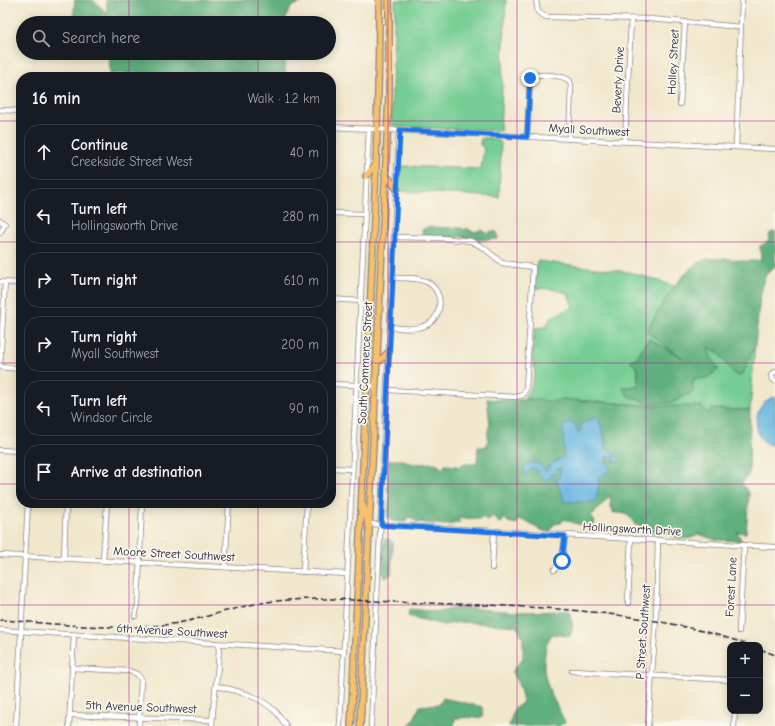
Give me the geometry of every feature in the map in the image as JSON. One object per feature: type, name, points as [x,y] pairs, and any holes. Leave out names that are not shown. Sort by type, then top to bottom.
[{"type":"main road","name":"South Commerce Street","points":[[351,726],[358,600],[361,500],[378,129],[379,0]]},
{"type":"main road","name":"South Commerce Street","points":[[360,726],[367,601],[369,524],[387,129],[389,0]]},
{"type":"main road","points":[[366,176],[376,163]]},
{"type":"main road","points":[[385,174],[397,189]]},
{"type":"main road","points":[[376,364],[389,352]]},
{"type":"main road","points":[[361,500],[364,507],[366,522],[369,524]]},
{"type":"street","points":[[536,0],[537,9],[540,14],[552,18],[631,19],[741,27]]},
{"type":"street","points":[[736,147],[742,0]]},
{"type":"street","name":"Beverly Drive","points":[[625,141],[631,19]]},
{"type":"street","name":"Holley Street","points":[[680,104],[685,22]]},
{"type":"street","points":[[527,137],[530,80],[531,77],[536,75],[564,77],[570,82],[569,139]]},
{"type":"street","points":[[0,110],[16,111]]},
{"type":"street","name":"Myall Southwest","points":[[336,126],[775,149]]},
{"type":"street","points":[[340,726],[369,128]]},
{"type":"street","points":[[371,726],[400,130]]},
{"type":"street","points":[[336,213],[364,214]]},
{"type":"street","points":[[0,220],[5,224],[0,232]]},
{"type":"street","points":[[387,390],[515,396],[525,393],[533,267],[502,263],[475,243],[458,239],[394,237]]},
{"type":"street","points":[[390,327],[415,328],[426,326],[437,316],[440,305],[437,291],[426,282],[417,279],[392,278]]},
{"type":"street","points":[[16,283],[3,282],[0,367],[16,368]]},
{"type":"street","points":[[336,299],[360,301]]},
{"type":"street","points":[[775,372],[771,377],[775,381]]},
{"type":"street","points":[[336,384],[375,386]]},
{"type":"street","points":[[0,450],[16,451]]},
{"type":"street","points":[[336,468],[352,470]]},
{"type":"street","points":[[16,726],[28,508]]},
{"type":"street","points":[[64,558],[66,508]]},
{"type":"street","points":[[102,560],[107,508]]},
{"type":"street","points":[[135,616],[138,604],[142,508]]},
{"type":"street","points":[[225,567],[229,508]]},
{"type":"street","points":[[303,572],[308,508]]},
{"type":"street","name":"Hollingsworth Drive","points":[[369,524],[775,547]]},
{"type":"street","points":[[492,568],[494,531]]},
{"type":"street","points":[[554,570],[562,561],[565,536]]},
{"type":"street","points":[[628,603],[631,538]]},
{"type":"street","name":"P Street Southwest","points":[[648,726],[650,675],[656,620],[658,540]]},
{"type":"street","name":"Forest Lane","points":[[739,631],[744,545]]},
{"type":"street","name":"Moore Street Southwest","points":[[0,555],[347,574]]},
{"type":"street","name":"6th Avenue Southwest","points":[[0,630],[344,651]]},
{"type":"street","points":[[69,726],[74,635]]},
{"type":"street","points":[[212,726],[213,699],[216,686],[219,644]]},
{"type":"street","points":[[72,668],[129,671],[137,674],[141,679],[139,726]]},
{"type":"street","points":[[572,671],[727,680]]},
{"type":"street","points":[[216,686],[245,693],[267,703],[282,718],[286,726]]},
{"type":"street","points":[[734,726],[735,714]]},
{"type":"street","name":"5th Avenue Southwest","points":[[70,715],[212,720]]},
{"type":"green space","points":[[75,0],[93,0],[108,14],[106,0],[307,0],[291,7],[287,16],[74,16]]},
{"type":"green space","points":[[395,0],[506,0],[500,131],[398,127],[393,125],[391,117]]},
{"type":"green space","points":[[109,60],[285,60],[285,72],[110,72]]},
{"type":"green space","points":[[494,138],[501,143],[499,197],[399,190],[401,166],[481,169],[484,148],[480,145],[481,139]]},
{"type":"green space","points":[[427,227],[462,228],[464,230],[467,228],[473,232],[482,230],[490,235],[490,231],[497,232],[498,239],[475,240],[460,236],[457,238],[423,235],[422,230]]},
{"type":"green space","points":[[775,232],[775,266],[765,275],[760,298],[755,345],[743,374],[738,376],[734,374],[719,353],[708,347],[710,356],[719,369],[707,378],[693,379],[693,392],[672,403],[648,403],[628,396],[622,387],[638,386],[638,369],[630,361],[637,357],[649,339],[683,358],[647,332],[657,312],[682,278],[691,268],[700,262],[709,259],[722,258],[748,261],[761,260],[760,246],[768,242],[770,233]]},
{"type":"green space","points":[[537,261],[629,272],[675,286],[651,323],[688,360],[649,339],[637,357],[638,386],[623,387],[628,396],[693,379],[707,378],[710,356],[708,347],[719,353],[734,374],[743,373],[755,345],[750,410],[712,409],[708,414],[674,407],[561,399],[555,402],[527,399],[524,397],[531,387],[535,372],[532,355],[535,328],[546,327],[551,317],[573,307],[568,293],[551,289],[535,288]]},
{"type":"green space","points":[[487,399],[530,399],[552,401],[561,399],[649,406],[702,406],[708,414],[711,409],[750,410],[749,474],[742,483],[749,494],[746,533],[737,532],[742,541],[716,540],[698,534],[694,537],[686,539],[665,533],[654,533],[635,525],[627,515],[614,513],[610,507],[611,495],[591,516],[595,524],[577,524],[564,519],[561,523],[554,524],[550,532],[540,530],[525,521],[517,519],[517,524],[508,522],[505,518],[500,524],[493,516],[487,521],[483,516],[479,519],[459,518],[459,523],[446,525],[416,522],[413,518],[407,517],[406,522],[393,521],[387,517],[390,493],[387,491],[389,460],[404,460],[413,464],[435,463],[443,469],[445,465],[457,466],[460,468],[462,464],[477,464],[478,447],[485,447],[488,440],[490,424]]},
{"type":"green space","points":[[384,539],[389,539],[393,543],[391,574],[385,579],[382,571]]},
{"type":"green space","points":[[457,607],[515,612],[569,611],[573,626],[570,636],[553,634],[547,643],[544,663],[546,681],[565,722],[559,726],[509,726],[514,709],[523,702],[520,688],[512,672],[523,658],[523,639],[517,626],[460,622],[444,625],[408,616],[409,609],[440,612]]},
{"type":"green space","points":[[443,698],[483,707],[483,717],[455,718],[454,726],[408,726],[413,721],[420,706],[440,704]]},
{"type":"water","points":[[775,397],[774,446],[766,443],[761,438],[757,430],[756,422],[761,406],[767,400]]},
{"type":"water","points":[[596,417],[602,427],[606,448],[619,457],[620,462],[613,461],[616,457],[614,456],[611,459],[610,456],[606,457],[606,461],[611,470],[599,477],[597,498],[594,502],[565,502],[556,479],[559,478],[561,468],[556,469],[557,473],[555,475],[553,473],[551,475],[552,478],[544,480],[534,468],[529,470],[525,478],[523,476],[525,474],[524,467],[531,462],[538,463],[546,471],[549,466],[564,456],[563,425],[570,423],[576,425],[578,434],[582,430],[580,425]]},
{"type":"railway","points":[[0,620],[102,627],[143,627],[187,621],[265,602],[336,599],[493,605],[597,613],[648,620],[699,630],[739,642]]},
{"type":"railway","points":[[763,650],[775,655]]},
{"type":"route","points":[[530,78],[527,137],[400,130],[381,525],[565,536],[562,561]]}]
